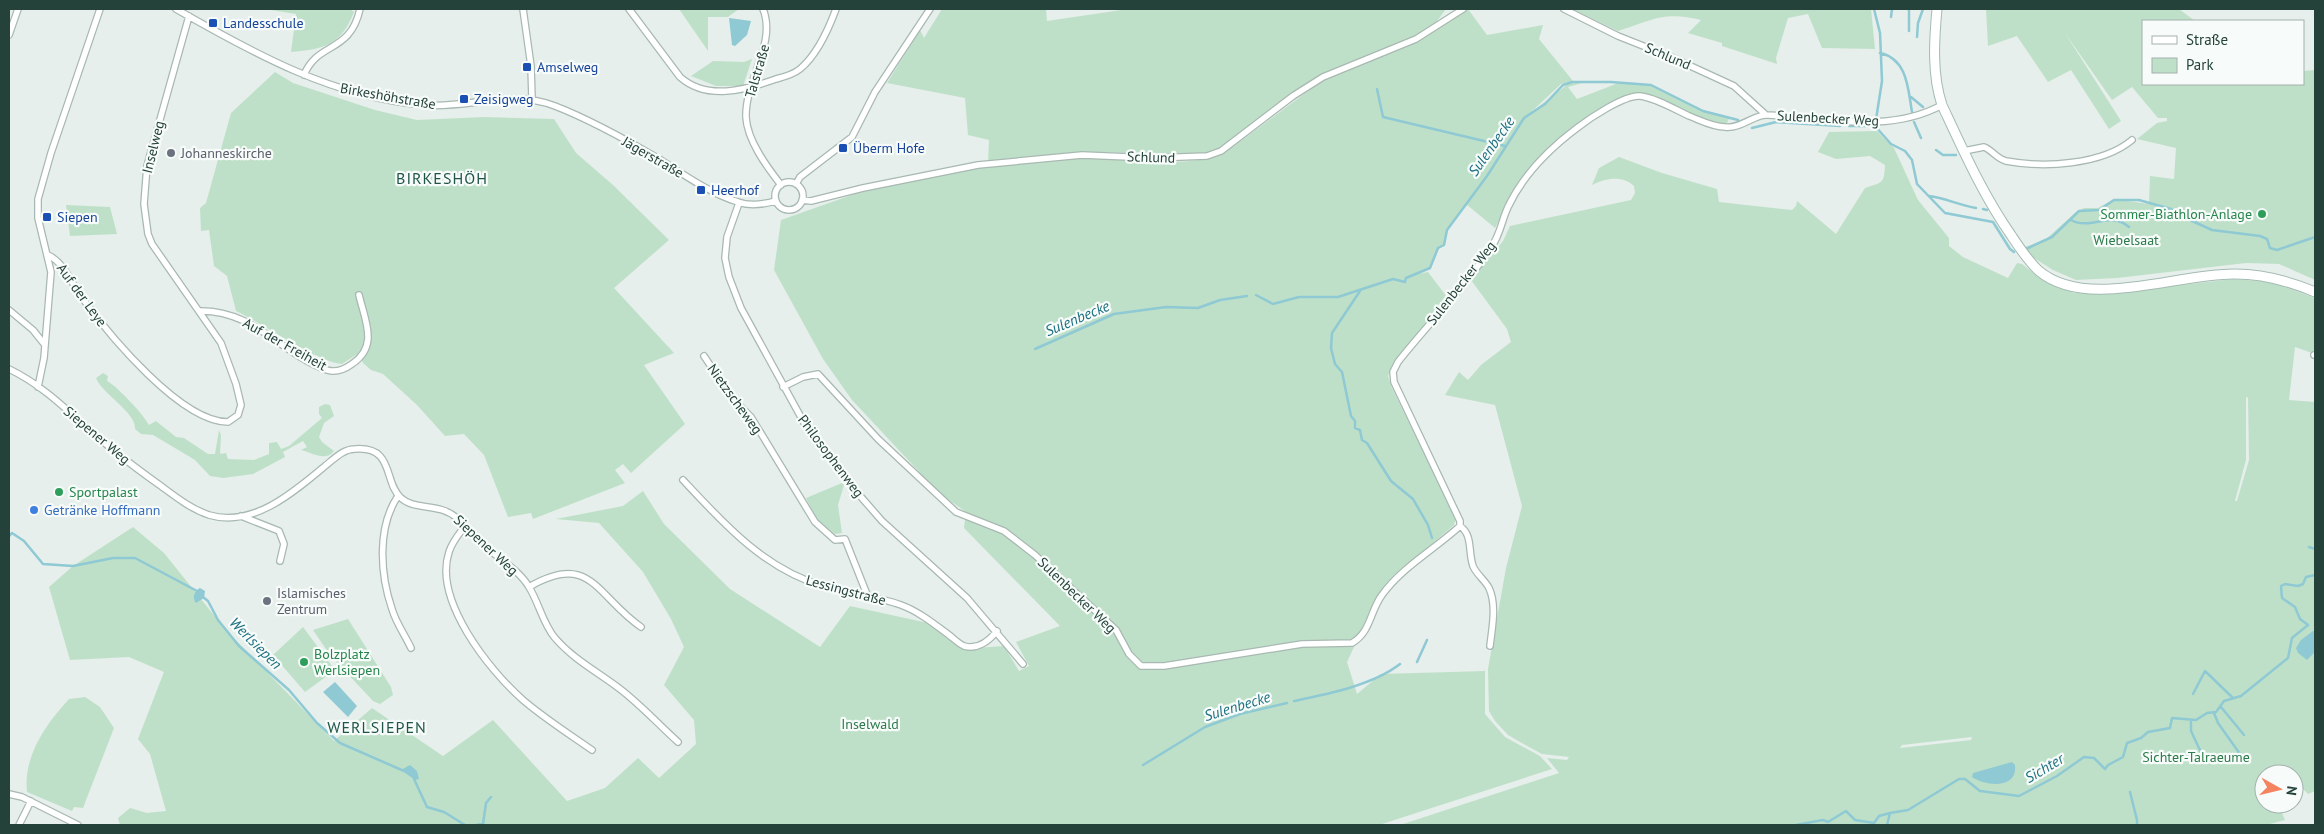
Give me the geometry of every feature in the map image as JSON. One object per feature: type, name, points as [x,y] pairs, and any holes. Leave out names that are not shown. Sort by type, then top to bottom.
[{"type":"main road","points":[[1937,9],[1935,69],[1937,88],[1942,105],[1992,208],[2038,270],[2060,283],[2079,288],[2117,288],[2233,274],[2272,277],[2315,292]]},
{"type":"street","points":[[9,35],[18,9]]},
{"type":"street","name":"Auf der Leye","points":[[100,9],[51,153],[38,199],[38,218],[48,255],[57,260],[78,293],[117,341],[162,387],[199,414],[212,420],[228,422],[238,415],[241,406],[239,396],[221,343],[208,323]]},
{"type":"street","name":"Birkeshöhstraße","points":[[176,9],[304,76],[359,93],[423,106],[444,106],[487,100],[532,99]]},
{"type":"street","points":[[304,76],[309,64],[318,55],[340,44],[347,37],[355,26],[360,9]]},
{"type":"street","points":[[523,9],[531,66],[532,99]]},
{"type":"street","points":[[629,9],[680,77],[687,84],[704,90],[749,89],[800,69],[817,46],[836,9]]},
{"type":"street","name":"Talstraße","points":[[763,9],[768,27],[766,40],[749,89],[746,117],[750,133],[780,185]]},
{"type":"street","points":[[796,184],[800,177],[852,137],[874,92],[930,9]]},
{"type":"street","name":"Schlund","points":[[802,200],[811,201],[863,188],[978,165],[1082,155],[1153,158],[1207,156],[1222,151],[1293,96],[1322,77],[1416,39],[1463,9]]},
{"type":"street","name":"Schlund","points":[[1564,9],[1618,36],[1671,57],[1734,86],[1765,114]]},
{"type":"street","name":"Inselweg","points":[[189,16],[147,166],[144,204],[148,234],[152,244],[208,323]]},
{"type":"street","name":"Sulenbecker Weg","points":[[1490,646],[1492,599],[1489,587],[1473,566],[1466,531],[1460,526],[1460,521],[1394,382],[1393,372],[1398,362],[1490,249],[1498,236],[1517,189],[1554,145],[1590,119],[1628,98],[1640,96],[1710,124],[1725,128],[1740,126],[1765,114],[1880,122],[1921,115],[1942,105]]},
{"type":"street","name":"Jägerstraße","points":[[532,99],[561,109],[613,133],[686,176],[739,203],[764,204],[776,201]]},
{"type":"street","points":[[1964,151],[1984,147],[2004,161],[2058,163],[2110,154],[2132,140]]},
{"type":"street","points":[[791,182],[796,184],[800,188],[802,200],[799,206],[788,210],[778,206],[775,195],[780,185],[791,182]]},
{"type":"street","name":"Philosophenweg","points":[[739,203],[727,237],[725,258],[729,277],[741,308],[808,430],[848,482],[882,521],[967,598],[1023,664]]},
{"type":"street","points":[[38,387],[42,374],[51,272],[48,255]]},
{"type":"street","name":"Auf der Freiheit","points":[[199,311],[208,311],[240,319],[262,330],[308,360],[328,370],[337,371],[345,369],[357,361],[364,354],[369,344],[359,295]]},
{"type":"street","points":[[9,310],[33,330],[45,345]]},
{"type":"street","name":"Nietzscheweg","points":[[704,356],[732,398],[751,417],[815,522],[835,540],[846,538],[868,597]]},
{"type":"street","name":"Siepener Weg","points":[[9,369],[66,407],[110,448],[189,506],[211,516],[225,518],[252,514],[279,502],[338,456],[353,448],[369,450],[382,458],[398,496],[412,504],[440,507],[450,512],[529,587],[553,636],[569,653],[586,668],[636,701],[678,742]]},
{"type":"street","name":"Sulenbecker Weg","points":[[783,387],[803,376],[818,374],[878,439],[956,512],[1004,531],[1035,555],[1116,630],[1129,654],[1141,666],[1164,666],[1302,644],[1352,643],[1364,632],[1380,596],[1393,582],[1460,526]]},
{"type":"street","name":"Lessingstraße","points":[[683,480],[735,535],[773,562],[813,583],[901,605],[922,616],[964,646],[977,646],[987,642],[997,632]]},
{"type":"street","points":[[398,496],[387,515],[383,566],[392,611],[411,648]]},
{"type":"street","name":"Siepener Weg","points":[[241,516],[279,531],[284,544],[280,561]]},
{"type":"street","points":[[465,526],[449,552],[446,568],[447,585],[452,601],[469,635],[498,674],[523,699],[592,750]]},
{"type":"street","points":[[529,587],[556,574],[574,573],[583,576],[596,584],[620,612],[641,627]]},
{"type":"street","points":[[9,794],[31,801],[78,825]]},
{"type":"street","points":[[18,825],[31,801]]},
{"type":"green space","points":[[265,9],[350,9],[354,12],[343,32],[330,43],[322,47],[291,52],[296,14]]},
{"type":"green space","points":[[679,9],[739,9],[728,17],[708,17],[708,51]]},
{"type":"green space","name":"Inselwald","points":[[942,9],[1046,9],[1047,21],[1128,9],[1446,9],[1431,29],[1389,49],[1321,76],[1221,149],[1196,155],[1095,152],[996,164],[1080,158],[1179,162],[1217,155],[1234,146],[1323,80],[1417,41],[1468,9],[1487,35],[1543,25],[1539,39],[1573,81],[1582,83],[1568,87],[1577,99],[1621,82],[1651,85],[1703,110],[1729,119],[1726,125],[1705,120],[1645,96],[1628,94],[1578,124],[1516,187],[1495,228],[1466,204],[1447,230],[1444,245],[1438,248],[1430,268],[1418,274],[1428,272],[1447,297],[1392,366],[1388,376],[1392,388],[1456,518],[1454,525],[1390,580],[1377,597],[1347,662],[1357,694],[1381,674],[1485,671],[1485,714],[1505,737],[1540,756],[1552,769],[1379,825],[120,825],[118,818],[130,808],[147,813],[166,811],[150,754],[138,739],[164,672],[129,657],[70,660],[49,587],[73,566],[133,527],[164,553],[225,629],[334,741],[372,708],[443,756],[493,720],[567,801],[605,788],[638,758],[659,778],[696,744],[694,720],[664,685],[684,647],[671,619],[643,572],[599,523],[556,519],[623,506],[643,491],[664,524],[730,589],[820,647],[850,606],[928,623],[961,649],[1004,646],[1019,671],[1029,666],[1016,642],[1060,626],[964,528],[966,512],[939,493],[852,400],[823,359],[774,270],[781,220],[860,192],[988,164],[989,140],[968,135],[965,98],[887,83],[920,30],[924,38]],"holes":[[[1572,81],[1529,114],[1561,84]]]},
{"type":"green space","points":[[1572,9],[1871,9],[1875,49],[1822,48],[1808,14],[1788,18],[1776,58],[1777,64],[1722,46],[1722,43],[1688,33],[1701,20],[1677,16],[1658,18],[1618,31]]},
{"type":"green space","points":[[1986,9],[2179,9],[2194,20],[2142,20],[2142,85],[2304,85],[2304,71],[2315,70],[2315,280],[2279,264],[2246,263],[2117,278],[2076,280],[2053,270],[2031,256],[2025,247],[2045,240],[2076,212],[2084,208],[2098,208],[2114,199],[2149,204],[2150,176],[2174,179],[2176,148],[2137,139],[2157,123],[2167,121],[2167,118],[2158,118],[2132,87],[2112,100],[2065,33],[2121,121],[2109,129],[2071,70],[2048,82],[2017,36],[1988,46]]},
{"type":"green space","points":[[752,59],[743,86],[716,86],[691,76],[713,61],[744,62]]},
{"type":"green space","points":[[275,72],[293,83],[375,110],[417,120],[485,117],[554,119],[576,153],[613,185],[669,240],[614,288],[674,353],[644,365],[685,424],[631,473],[623,464],[615,470],[625,483],[533,519],[531,513],[508,517],[484,455],[464,434],[445,436],[417,405],[383,374],[371,370],[363,363],[359,353],[342,364],[332,362],[305,350],[236,311],[227,276],[214,266],[209,230],[201,231],[200,208],[206,203],[231,113]]},
{"type":"green space","name":"Sichter-Talraeume","points":[[1877,131],[1894,148],[1918,200],[1949,238],[1949,246],[1963,257],[2008,278],[2017,263],[2022,264],[2044,281],[2074,293],[2121,292],[2233,279],[2271,282],[2315,298],[2315,354],[2295,347],[2289,400],[2315,402],[2315,791],[2308,794],[2304,790],[2304,764],[2254,764],[2254,814],[2282,814],[2285,820],[2266,825],[1400,825],[1559,773],[1547,758],[1567,760],[1569,757],[1542,754],[1520,742],[1508,735],[1495,721],[1489,711],[1488,669],[1506,568],[1522,506],[1495,405],[1445,395],[1459,372],[1468,380],[1481,365],[1511,342],[1507,329],[1471,280],[1503,241],[1510,226],[1631,200],[1635,193],[1634,186],[1625,180],[1608,179],[1592,185],[1599,168],[1619,157],[1662,173],[1717,189],[1719,202],[1792,210],[1796,206],[1797,201],[1836,234],[1865,188],[1881,182],[1884,176],[1885,165],[1870,156],[1836,159],[1818,152],[1829,132]],"holes":[[[2246,397],[2248,398],[2249,460],[2237,501],[2235,501],[2246,460]],[[1972,737],[1971,740],[1900,748],[1902,745]]]},
{"type":"green space","points":[[66,205],[110,207],[117,234],[70,236]]},
{"type":"green space","points":[[103,373],[108,376],[107,381],[130,401],[149,425],[156,421],[176,437],[184,438],[208,454],[215,454],[219,430],[221,435],[220,454],[226,453],[228,459],[254,460],[269,454],[269,443],[277,442],[281,449],[289,446],[322,418],[319,414],[319,407],[325,404],[330,405],[334,416],[324,423],[319,437],[322,442],[334,451],[327,456],[314,455],[301,450],[307,447],[303,441],[283,452],[285,457],[253,474],[223,478],[210,476],[195,460],[153,435],[141,434],[135,429],[130,416],[105,391],[96,378]]},
{"type":"green space","points":[[842,483],[844,485],[838,505],[842,533],[835,534],[817,520],[806,498]]},
{"type":"green space","points":[[348,619],[391,687],[393,695],[380,704],[373,701],[330,655],[313,630]]},
{"type":"green space","name":"Bolzplatz Werlsiepen","points":[[303,627],[335,670],[305,692],[273,655]]},
{"type":"green space","points":[[85,697],[100,707],[114,728],[83,808],[74,807],[72,811],[27,792],[27,779],[32,753],[52,719],[69,699]]},
{"type":"water","points":[[729,18],[751,21],[747,35],[735,46],[732,45]]},
{"type":"water","points":[[200,588],[205,591],[204,598],[196,603],[194,595]]},
{"type":"water","points":[[2313,631],[2315,632],[2315,652],[2307,660],[2298,653],[2296,648],[2301,640]]},
{"type":"water","points":[[335,682],[357,706],[348,717],[323,692]]},
{"type":"water","points":[[2012,762],[2015,765],[2015,773],[2006,782],[1992,784],[1972,777],[1973,773]]},
{"type":"water","points":[[410,765],[417,771],[419,779],[415,780],[401,770]]},
{"type":"waterway","name":"Wiebelsaat","points":[[1874,9],[1880,33],[1882,81],[1875,126],[1891,144],[1905,151],[1912,160],[1917,184],[1945,213],[1993,222],[2010,249],[2014,252]]},
{"type":"waterway","points":[[1891,17],[1892,9]]},
{"type":"waterway","points":[[1909,9],[1909,31]]},
{"type":"waterway","points":[[1917,37],[1918,23],[1923,9]]},
{"type":"waterway","points":[[1880,53],[1889,56],[1896,62],[1905,76],[1912,112]]},
{"type":"waterway","name":"Sulenbecke","points":[[1256,295],[1273,304],[1299,297],[1338,297],[1393,279],[1405,282],[1406,278],[1430,268],[1438,248],[1444,245],[1447,230],[1487,176],[1524,118],[1545,104],[1563,85],[1572,82],[1651,85],[1703,111],[1738,120]]},
{"type":"waterway","points":[[1377,89],[1383,117],[1505,146]]},
{"type":"waterway","points":[[1911,97],[1923,107]]},
{"type":"waterway","name":"Sulenbecke","points":[[1752,128],[1776,122],[1840,126]]},
{"type":"waterway","points":[[1914,122],[1921,138]]},
{"type":"waterway","name":"Sulenbecke","points":[[1849,126],[1875,126]]},
{"type":"waterway","points":[[1936,150],[1943,155],[1956,155]]},
{"type":"waterway","points":[[1929,196],[1976,208]]},
{"type":"waterway","name":"Wiebelsaat","points":[[2026,249],[2052,237],[2079,211],[2099,210],[2114,200],[2139,200],[2171,209],[2179,215],[2212,230],[2260,236],[2267,239],[2270,248],[2277,250],[2315,237]]},
{"type":"waterway","points":[[1983,209],[1987,210]]},
{"type":"waterway","points":[[2071,220],[2078,223],[2115,220],[2129,227]]},
{"type":"waterway","name":"Sulenbecke","points":[[1360,291],[1332,333],[1331,348],[1335,364],[1342,372],[1351,416],[1355,421],[1355,428],[1360,430],[1362,440],[1367,443],[1391,481],[1413,499],[1428,525],[1432,538]]},
{"type":"waterway","name":"Sulenbecke","points":[[1035,349],[1114,314],[1166,307],[1198,308],[1220,300],[1247,296]]},
{"type":"waterway","name":"Werlsiepen","points":[[9,536],[12,533],[24,541],[43,564],[73,566],[113,558],[135,558],[197,591]]},
{"type":"waterway","points":[[2309,547],[2315,549]]},
{"type":"waterway","name":"Sichter","points":[[1887,825],[1890,813],[1908,810],[1959,779],[1965,779],[1980,791],[2019,796],[2057,776],[2084,757],[2094,758],[2105,769],[2108,765],[2123,757],[2127,743],[2141,738],[2148,732],[2170,728],[2172,718],[2196,720],[2207,713],[2216,712],[2224,701],[2241,696],[2288,658],[2292,638],[2308,625],[2300,619],[2295,607],[2282,598],[2281,586],[2285,584],[2298,586],[2303,584],[2306,577],[2315,575]]},
{"type":"waterway","name":"Werlsiepen","points":[[203,597],[208,601],[218,620],[239,646],[289,690],[317,723],[340,743],[404,771]]},
{"type":"waterway","name":"Sulenbecke","points":[[1417,662],[1427,640]]},
{"type":"waterway","name":"Sulenbecke","points":[[1294,701],[1364,683],[1377,678],[1400,664]]},
{"type":"waterway","name":"Sichter","points":[[2193,694],[2205,671],[2233,698]]},
{"type":"waterway","name":"Sulenbecke","points":[[1143,765],[1205,727],[1240,714],[1287,703]]},
{"type":"waterway","points":[[2221,707],[2244,735]]},
{"type":"waterway","points":[[2214,713],[2218,723],[2245,761]]},
{"type":"waterway","name":"Sichter","points":[[2191,720],[2191,731],[2206,763]]},
{"type":"waterway","name":"Werlsiepen","points":[[414,779],[427,807],[444,812],[465,825]]},
{"type":"waterway","points":[[2130,792],[2137,825]]},
{"type":"waterway","name":"Werlsiepen","points":[[476,825],[483,824],[486,803],[491,797]]},
{"type":"waterway","name":"Sichter","points":[[1796,825],[1823,820],[1828,822],[1846,811],[1855,820],[1874,823],[1879,816],[1890,813]]},
{"type":"place","name":"Landesschule","points":[[213,23]]},
{"type":"place","name":"Amselweg","points":[[527,67]]},
{"type":"place","name":"Zeisigweg","points":[[464,99]]},
{"type":"place","name":"Überm Hofe","points":[[843,148]]},
{"type":"place","name":"Johanneskirche","points":[[171,153]]},
{"type":"place","name":"Heerhof","points":[[701,190]]},
{"type":"place","name":"Sommer-Biathlon-Anlage","points":[[2262,214]]},
{"type":"place","name":"Siepen","points":[[47,217]]},
{"type":"place","name":"Sportpalast","points":[[59,492]]},
{"type":"place","name":"Getränke Hoffmann","points":[[34,510]]},
{"type":"place","name":"Islamisches Zentrum","points":[[267,601]]},
{"type":"place","name":"Bolzplatz Werlsiepen","points":[[304,662]]},
{"type":"district","name":"BIRKESHÖH","points":[[442,178]]},
{"type":"district","name":"WERLSIEPEN","points":[[377,727]]}]
